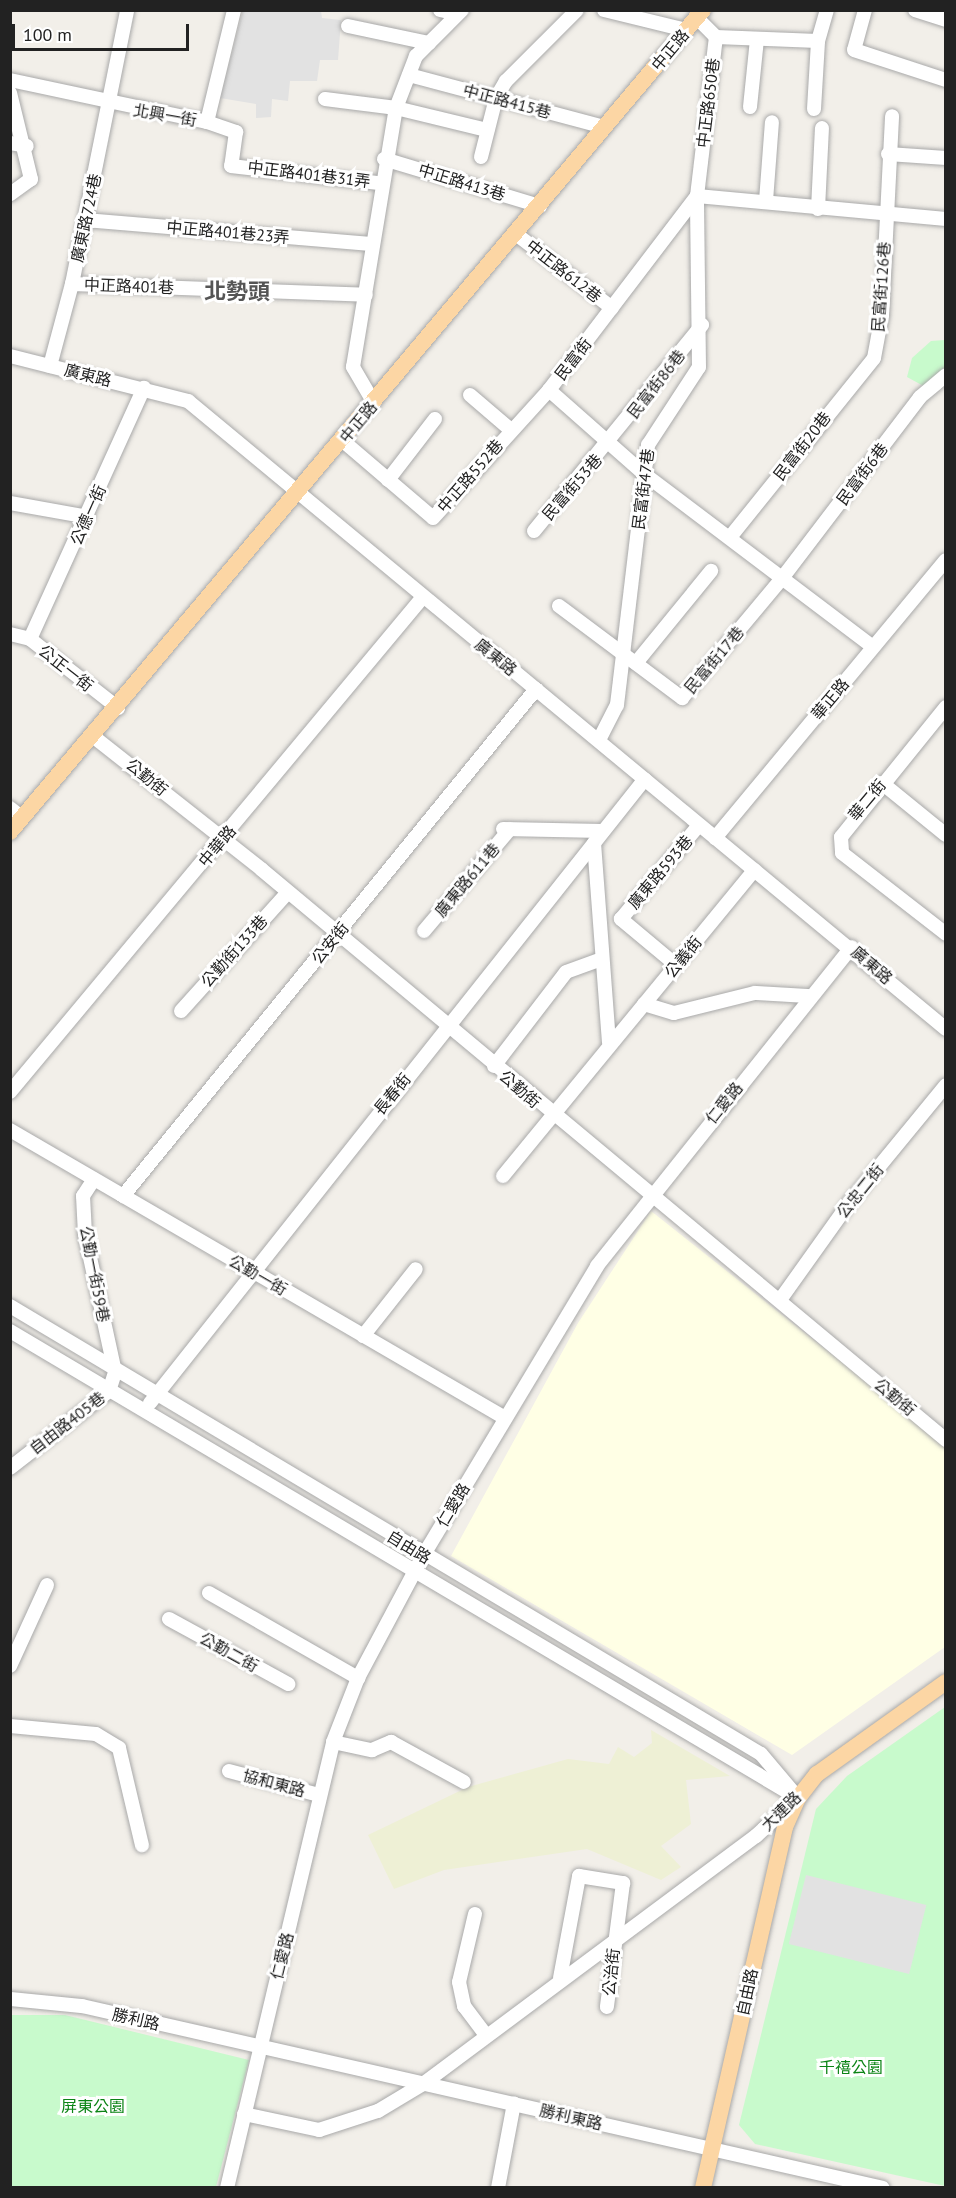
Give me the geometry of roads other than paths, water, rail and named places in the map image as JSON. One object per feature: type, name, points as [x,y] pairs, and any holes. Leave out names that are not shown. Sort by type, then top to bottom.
[{"type":"main road","name":"中正路","points":[[10,832],[16,812],[94,737],[695,20]]},
{"type":"main road","name":"大連路","points":[[798,1798],[817,1774],[945,1682]]},
{"type":"main road","name":"自由路","points":[[703,2187],[785,1827],[798,1798]]},
{"type":"street","name":"廣東路724巷","points":[[50,366],[72,284],[110,105],[127,10]]},
{"type":"street","name":"北興一街","points":[[10,80],[110,105],[207,122],[234,10]]},
{"type":"street","points":[[441,10],[460,12]]},
{"type":"street","points":[[481,157],[496,98],[577,10]]},
{"type":"street","points":[[604,10],[695,20]]},
{"type":"street","points":[[814,109],[818,41],[827,10]]},
{"type":"street","points":[[865,10],[854,50],[945,80]]},
{"type":"street","points":[[915,10],[945,20]]},
{"type":"street","points":[[374,404],[353,367],[366,295],[379,183],[384,159],[396,108],[416,56],[460,12]]},
{"type":"street","name":"中正路650巷","points":[[695,20],[716,37],[697,196]]},
{"type":"street","points":[[348,26],[429,43]]},
{"type":"street","points":[[716,37],[818,41]]},
{"type":"street","points":[[750,107],[757,39]]},
{"type":"street","name":"中正路415巷","points":[[409,75],[606,127]]},
{"type":"street","points":[[10,93],[27,146],[31,179],[10,194]]},
{"type":"street","points":[[326,99],[396,108],[487,130]]},
{"type":"street","name":"民富街126巷","points":[[874,358],[882,315],[888,154],[892,116]]},
{"type":"street","name":"中正路401巷31弄","points":[[207,122],[236,132],[231,166],[379,183]]},
{"type":"street","points":[[766,201],[772,122]]},
{"type":"street","points":[[818,210],[822,128]]},
{"type":"street","points":[[10,143],[27,146]]},
{"type":"street","points":[[888,154],[945,158]]},
{"type":"street","name":"中正路413巷","points":[[384,159],[540,206]]},
{"type":"street","points":[[697,196],[766,201],[818,210],[945,219]]},
{"type":"street","name":"民富街","points":[[697,196],[549,390],[643,473],[731,536],[873,647]]},
{"type":"street","name":"民富街47巷","points":[[599,740],[617,705],[620,653],[643,473],[655,426],[692,385],[699,367],[702,325],[697,196]]},
{"type":"street","name":"中正路401巷23弄","points":[[85,220],[371,244]]},
{"type":"street","name":"中正路612巷","points":[[516,234],[612,308]]},
{"type":"street","name":"中正路401巷","points":[[72,284],[366,295]]},
{"type":"street","name":"民富街86巷","points":[[610,443],[702,325]]},
{"type":"street","name":"廣東路","points":[[10,356],[144,388],[188,401],[422,598],[599,740],[754,870],[852,947],[945,1029]]},
{"type":"street","name":"民富街20巷","points":[[731,536],[874,358]]},
{"type":"street","name":"民富街6巷","points":[[783,577],[920,397],[945,375]]},
{"type":"street","name":"公德一街","points":[[30,639],[88,517],[144,388]]},
{"type":"street","name":"中正路552巷","points":[[343,441],[433,518],[549,390]]},
{"type":"street","points":[[470,394],[511,430]]},
{"type":"street","points":[[388,480],[435,419]]},
{"type":"street","name":"民富街53巷","points":[[534,531],[610,443]]},
{"type":"street","points":[[10,503],[88,517]]},
{"type":"street","name":"華正路","points":[[715,838],[945,560]]},
{"type":"street","points":[[636,663],[711,571]]},
{"type":"street","name":"民富街17巷","points":[[559,606],[682,698],[783,577]]},
{"type":"street","name":"中華路","points":[[10,1092],[422,598]]},
{"type":"street","name":"公正一街","points":[[10,634],[30,639],[118,708]]},
{"type":"street","name":"公安街","points":[[123,1196],[536,689]]},
{"type":"street","name":"華二街","points":[[945,707],[844,828],[842,853],[945,934]]},
{"type":"street","name":"公勤街","points":[[94,737],[339,933],[552,1117],[780,1300],[945,1440]]},
{"type":"street","name":"長春街","points":[[144,1412],[251,1270],[645,779]]},
{"type":"street","points":[[882,783],[945,835]]},
{"type":"street","name":"廣東路593巷","points":[[676,965],[621,919],[699,825]]},
{"type":"street","name":"廣東路611巷","points":[[424,931],[505,829],[603,831]]},
{"type":"street","points":[[594,843],[609,1042]]},
{"type":"street","name":"公義街","points":[[503,1176],[552,1117],[609,1042],[644,1004],[754,870]]},
{"type":"street","name":"公勤街133巷","points":[[181,1011],[288,892]]},
{"type":"street","name":"仁愛路","points":[[227,2187],[319,1795],[333,1742],[358,1678],[413,1572],[597,1266],[649,1196],[809,996],[852,947]]},
{"type":"street","points":[[494,1066],[566,972],[602,959]]},
{"type":"street","points":[[644,1004],[674,1013],[755,993],[809,996]]},
{"type":"street","name":"公忠二街","points":[[780,1300],[850,1202],[945,1085]]},
{"type":"street","name":"公勤一街","points":[[10,1130],[505,1418]]},
{"type":"street","name":"公勤一街59巷","points":[[94,1179],[83,1196],[85,1234],[115,1372]]},
{"type":"street","points":[[363,1336],[416,1269]]},
{"type":"street","name":"自由路","points":[[10,1306],[154,1396],[761,1754],[798,1798]]},
{"type":"street","name":"自由路","points":[[10,1331],[413,1572],[798,1798]]},
{"type":"street","name":"自由路405巷","points":[[10,1468],[109,1391],[115,1372]]},
{"type":"street","points":[[10,1666],[47,1585]]},
{"type":"street","points":[[209,1593],[358,1678]]},
{"type":"street","name":"公勤二街","points":[[169,1619],[288,1684]]},
{"type":"street","points":[[10,1726],[96,1734],[119,1748],[142,1845]]},
{"type":"street","points":[[333,1742],[372,1750],[391,1742],[464,1782]]},
{"type":"street","name":"協和東路","points":[[230,1771],[319,1795]]},
{"type":"street","name":"大連路","points":[[423,2084],[560,1978],[756,1836],[798,1798]]},
{"type":"street","points":[[560,1978],[579,1876],[623,1883],[614,1938]]},
{"type":"street","points":[[475,1914],[459,1982],[464,2006],[486,2035]]},
{"type":"street","name":"公治街","points":[[607,2007],[614,1938]]},
{"type":"street","name":"勝利路","points":[[10,1999],[82,2006],[260,2047]]},
{"type":"street","name":"勝利東路","points":[[260,2047],[514,2103],[854,2185],[883,2187]]},
{"type":"street","points":[[244,2114],[319,2130],[347,2125],[423,2084]]},
{"type":"street","points":[[498,2187],[514,2103]]},
{"type":"district","name":"北勢頭","points":[[237,292]]},
{"type":"park label","name":"千禧公園","points":[[851,2067]]},
{"type":"park label","name":"屏東公園","points":[[93,2106]]}]
